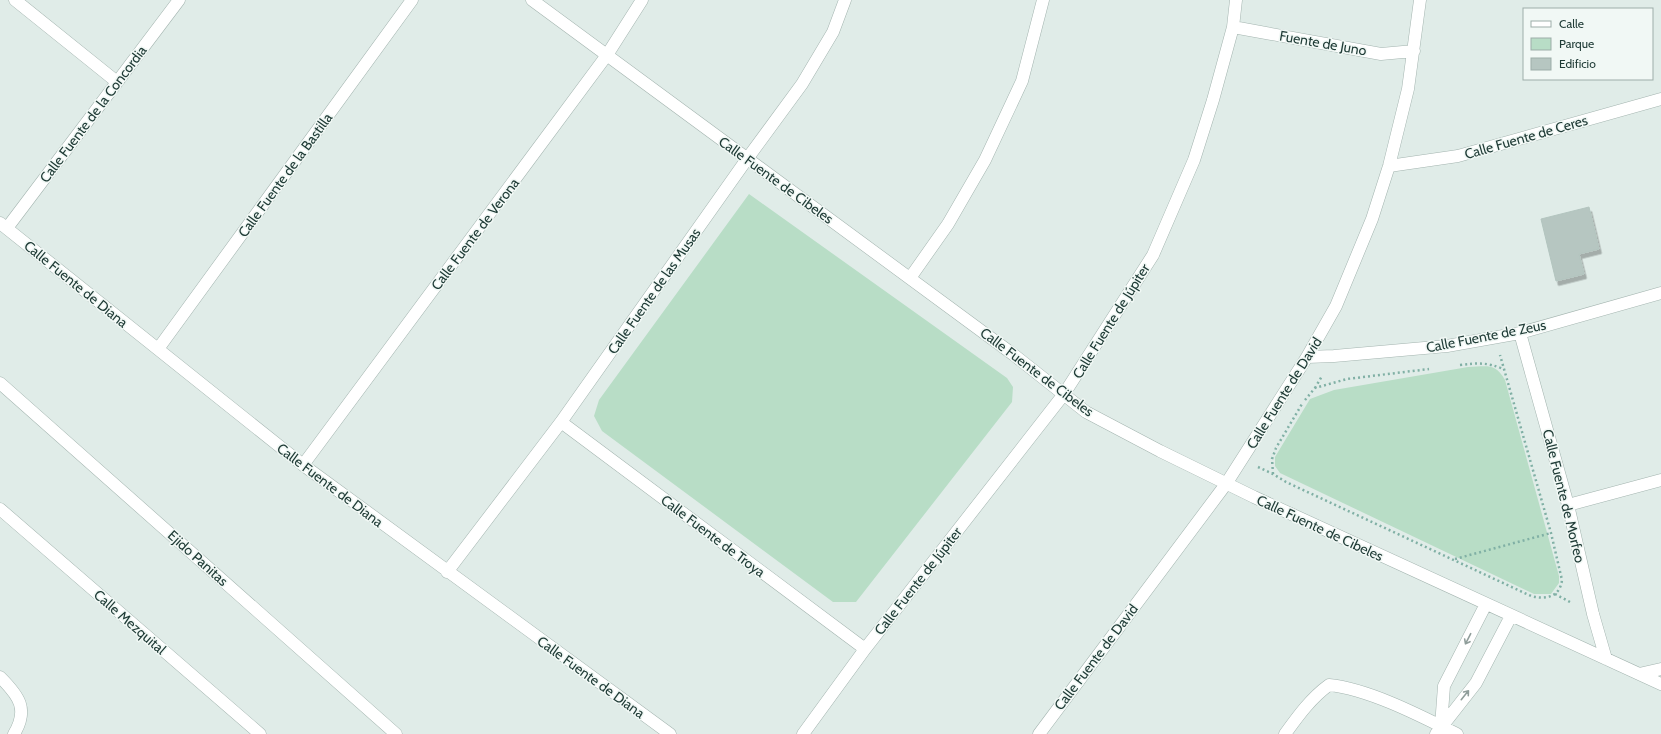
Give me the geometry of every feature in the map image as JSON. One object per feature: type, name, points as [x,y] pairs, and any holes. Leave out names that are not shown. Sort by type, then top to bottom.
[{"type":"street","points":[[15,0],[117,82]]},
{"type":"street","name":"Calle Fuente de la Concordia","points":[[3,226],[117,82],[179,0]]},
{"type":"street","name":"Calle Fuente de la Bastilla","points":[[158,349],[412,0]]},
{"type":"street","name":"Calle Fuente de Cibeles","points":[[532,0],[1014,355],[1086,412],[1226,484],[1661,684]]},
{"type":"street","name":"Calle Fuente de Verona","points":[[303,466],[607,55],[642,0]]},
{"type":"street","name":"Calle Fuente de las Musas","points":[[447,572],[561,422],[747,159],[802,84],[833,32],[845,0]]},
{"type":"street","points":[[910,278],[948,224],[985,160],[1022,81],[1043,0]]},
{"type":"street","name":"Calle Fuente de Júpiter","points":[[803,734],[866,649],[1064,394],[1153,255],[1194,160],[1213,100],[1233,26],[1236,0]]},
{"type":"street","name":"Calle Fuente de David","points":[[1039,734],[1226,484],[1307,357],[1336,306],[1372,219],[1388,166],[1408,89],[1420,0]]},
{"type":"street","name":"Fuente de Juno","points":[[1233,26],[1380,54],[1414,51]]},
{"type":"street","name":"Calle Fuente de Ceres","points":[[1388,166],[1458,156],[1661,99]]},
{"type":"street","name":"Calle Fuente de Diana","points":[[3,226],[303,466],[670,734]]},
{"type":"street","name":"Calle Fuente de Zeus","points":[[1307,357],[1447,346],[1520,333],[1661,293]]},
{"type":"street","name":"Calle Fuente de Morfeo","points":[[1520,333],[1568,505],[1593,614],[1606,659]]},
{"type":"street","name":"Ejido Panitas","points":[[0,383],[396,734]]},
{"type":"street","name":"Calle Fuente de Troya","points":[[561,422],[866,649]]},
{"type":"street","points":[[1568,505],[1661,480]]},
{"type":"street","name":"Calle Mezquital","points":[[0,509],[260,734]]},
{"type":"street","points":[[1438,730],[1444,686],[1486,604]]},
{"type":"street","points":[[1438,730],[1476,683],[1511,616]]},
{"type":"street","points":[[1639,674],[1661,669]]},
{"type":"street","points":[[0,677],[14,690],[22,709],[21,722],[14,734]]},
{"type":"street","points":[[1285,734],[1306,706],[1318,693],[1329,685],[1346,686],[1365,693],[1438,730],[1457,734]]},
{"type":"path","points":[[1242,459],[1286,482],[1531,596],[1541,599],[1548,598],[1555,594],[1561,587],[1562,580],[1551,533],[1496,337]]},
{"type":"path","points":[[1453,366],[1475,363],[1491,364],[1504,369]]},
{"type":"path","points":[[1273,474],[1272,459],[1276,448],[1305,399],[1315,388],[1347,379],[1430,369]]},
{"type":"path","points":[[1454,560],[1551,533]]},
{"type":"green space","points":[[749,194],[1007,378],[1013,387],[1012,402],[856,602],[833,602],[602,431],[594,416],[599,400]]},
{"type":"green space","points":[[1485,366],[1494,368],[1498,370],[1505,380],[1559,576],[1559,583],[1551,594],[1534,594],[1280,473],[1275,466],[1275,457],[1310,399],[1334,390],[1468,367]]},
{"type":"building","points":[[1589,207],[1599,249],[1579,254],[1584,274],[1556,281],[1541,219]]}]
